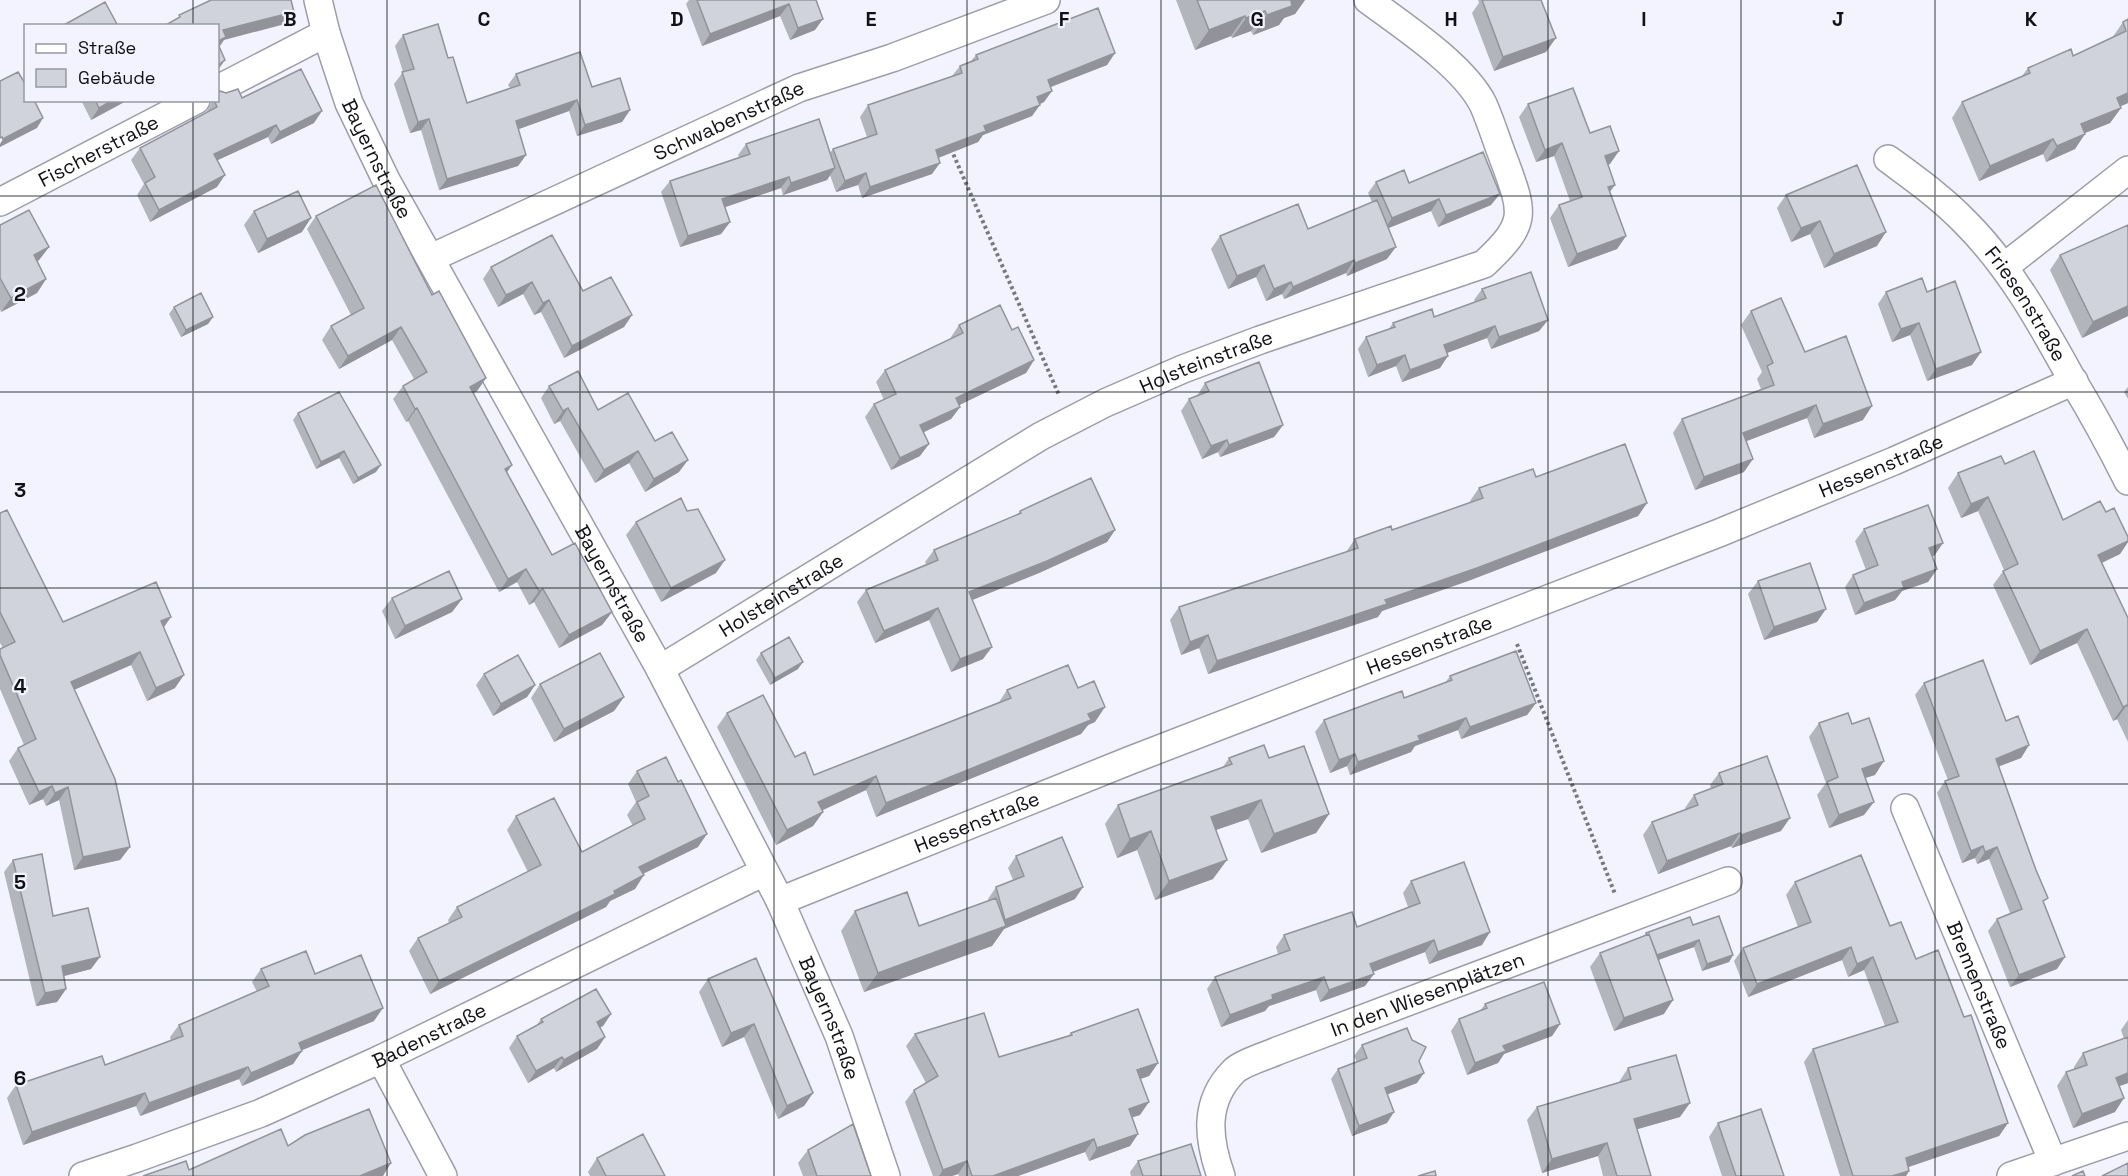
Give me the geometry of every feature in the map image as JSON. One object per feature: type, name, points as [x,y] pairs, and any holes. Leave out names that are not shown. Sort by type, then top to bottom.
[{"type":"street","name":"Bayernstraße","points":[[318,0],[326,33],[349,103],[386,180],[660,669],[780,901],[838,1035],[886,1176]]},
{"type":"street","name":"Holsteinstraße","points":[[660,669],[1070,420],[1134,390],[1260,340],[1484,264],[1504,245],[1517,224],[1519,201],[1482,103],[1460,74],[1368,0]]},
{"type":"street","name":"Schwabenstraße","points":[[431,258],[799,88],[892,58],[1039,1]]},
{"type":"street","points":[[219,89],[326,33]]},
{"type":"street","name":"Fischerstraße","points":[[0,202],[192,102]]},
{"type":"street","name":"Friesenstraße","points":[[1887,159],[1928,188],[1958,216],[2004,267],[2048,335],[2106,435],[2128,481]]},
{"type":"street","points":[[2004,267],[2128,170]]},
{"type":"street","name":"Hessenstraße","points":[[780,901],[1142,756],[1741,524],[1894,461],[2074,381]]},
{"type":"street","name":"Bremenstraße","points":[[1905,808],[2053,1162]]},
{"type":"street","name":"Badenstraße","points":[[83,1176],[261,1113],[381,1059],[764,872]]},
{"type":"street","name":"In den Wiesenplätzen","points":[[1221,1176],[1212,1151],[1209,1123],[1219,1093],[1235,1070],[1277,1051],[1728,881]]},
{"type":"street","points":[[381,1059],[443,1176]]},
{"type":"street","points":[[2011,1176],[2128,1136]]},
{"type":"path","points":[[946,139],[1070,420]]},
{"type":"path","points":[[1506,615],[1625,919]]},
{"type":"building","points":[[211,0],[291,0],[294,12],[223,30],[226,37],[219,40],[219,24],[168,24],[180,17],[179,15]]},
{"type":"building","points":[[697,0],[816,0],[823,19],[798,28],[789,4],[710,34]]},
{"type":"building","points":[[1197,0],[1293,0],[1291,1],[1292,6],[1267,15],[1265,11],[1246,18],[1245,16],[1209,30]]},
{"type":"building","points":[[1482,0],[1541,0],[1556,38],[1503,57]]},
{"type":"building","points":[[105,2],[117,24],[66,24]]},
{"type":"building","points":[[1098,8],[1115,53],[1048,80],[1052,91],[1037,97],[1040,105],[984,126],[986,131],[936,150],[940,163],[870,187],[866,173],[845,181],[833,149],[877,134],[868,105],[962,73],[960,66],[978,59],[976,55]]},
{"type":"building","points":[[2128,19],[2128,93],[2117,98],[2121,108],[2081,124],[2085,134],[2057,146],[2053,139],[1990,166],[1962,102],[2030,73],[2028,68],[2071,49],[2073,56],[2126,31],[2123,22]]},
{"type":"building","points":[[438,24],[448,58],[453,57],[467,103],[520,85],[516,74],[580,52],[592,87],[620,78],[630,110],[585,125],[577,100],[516,121],[526,155],[447,179],[429,119],[418,122],[402,72],[414,69],[403,35]]},
{"type":"building","points":[[219,46],[225,60],[219,64]]},
{"type":"building","points":[[301,69],[322,111],[280,132],[276,125],[214,154],[225,175],[159,210],[145,183],[155,177],[140,148],[217,107],[215,102],[219,102],[220,91],[226,93],[238,89],[242,98]]},
{"type":"building","points":[[18,72],[24,82],[24,102],[35,102],[43,118],[3,139],[0,138],[0,81]]},
{"type":"building","points":[[1573,88],[1590,133],[1610,126],[1619,151],[1605,156],[1615,185],[1608,187],[1626,236],[1577,254],[1559,205],[1582,197],[1562,143],[1545,150],[1528,104]]},
{"type":"building","points":[[96,102],[110,102],[99,108]]},
{"type":"building","points":[[819,119],[835,168],[791,183],[789,177],[722,199],[730,222],[688,236],[670,181],[750,154],[746,144]]},
{"type":"building","points":[[1483,152],[1500,194],[1446,215],[1439,199],[1392,218],[1376,182],[1404,170],[1409,183]]},
{"type":"building","points":[[1857,165],[1886,232],[1834,254],[1820,221],[1801,228],[1786,195]]},
{"type":"building","points":[[376,185],[432,295],[439,291],[486,378],[470,387],[512,465],[505,469],[552,555],[575,543],[612,612],[569,635],[543,589],[539,591],[526,569],[508,579],[417,408],[415,409],[403,386],[427,372],[401,327],[348,356],[331,326],[364,308],[316,216]]},
{"type":"building","points":[[298,191],[311,218],[267,239],[254,211]]},
{"type":"building","points":[[1377,200],[1396,247],[1355,263],[1354,260],[1293,287],[1291,282],[1274,289],[1264,265],[1237,276],[1220,236],[1298,204],[1308,229]]},
{"type":"building","points":[[29,210],[49,247],[34,255],[46,279],[11,298],[0,278],[0,225]]},
{"type":"building","points":[[2128,225],[2128,306],[2093,322],[2060,255]]},
{"type":"building","points":[[552,235],[583,291],[611,277],[632,315],[572,346],[549,300],[543,303],[532,282],[506,295],[491,267]]},
{"type":"building","points":[[1531,272],[1548,320],[1499,337],[1495,326],[1444,345],[1448,356],[1410,370],[1405,355],[1377,365],[1366,337],[1395,327],[1393,323],[1432,309],[1434,317],[1486,298],[1482,289]]},
{"type":"building","points":[[1922,278],[1927,292],[1955,281],[1981,352],[1936,369],[1919,323],[1901,329],[1886,292]]},
{"type":"building","points":[[201,293],[213,317],[186,330],[174,307]]},
{"type":"building","points":[[1781,298],[1805,352],[1846,336],[1872,406],[1823,424],[1816,405],[1743,433],[1753,459],[1704,477],[1682,419],[1774,385],[1767,366],[1773,363],[1751,311]]},
{"type":"building","points":[[1000,305],[1012,330],[1018,327],[1034,360],[956,398],[960,407],[920,425],[929,444],[900,458],[874,404],[896,394],[885,370],[963,333],[959,325]]},
{"type":"building","points":[[1259,362],[1283,425],[1229,445],[1227,440],[1211,446],[1189,399],[1209,391],[1205,383]]},
{"type":"building","points":[[578,371],[598,410],[628,393],[655,441],[672,432],[688,460],[654,479],[638,451],[604,470],[568,408],[563,411],[549,386]]},
{"type":"building","points":[[339,392],[381,465],[358,478],[344,451],[321,462],[298,413]]},
{"type":"building","points":[[1625,444],[1647,503],[1477,568],[1385,600],[1387,604],[1217,661],[1208,635],[1190,642],[1179,607],[1358,548],[1355,539],[1391,526],[1392,530],[1483,498],[1479,488],[1533,469],[1536,477]]},
{"type":"building","points":[[2034,451],[2063,520],[2100,501],[2106,512],[2114,508],[2128,537],[2128,541],[2098,555],[2128,618],[2128,707],[2127,705],[2123,707],[2087,629],[2040,651],[2003,571],[2018,564],[1988,497],[1971,504],[1958,473],[2001,456],[2005,464]]},
{"type":"building","points":[[1091,478],[1115,530],[1047,561],[969,592],[992,647],[960,659],[938,608],[884,631],[866,590],[938,560],[934,550],[1021,513],[1020,511]]},
{"type":"building","points":[[681,498],[687,511],[698,509],[725,560],[671,588],[636,522]]},
{"type":"building","points":[[1928,505],[1943,543],[1929,548],[1937,569],[1902,582],[1904,588],[1864,603],[1853,575],[1878,565],[1864,529]]},
{"type":"building","points":[[7,510],[63,622],[156,582],[171,617],[161,621],[184,675],[156,688],[140,652],[71,682],[115,779],[130,847],[83,857],[68,787],[55,793],[52,786],[39,792],[18,748],[36,739],[0,655],[0,649],[15,642],[0,612],[0,513]]},
{"type":"building","points":[[1810,563],[1826,609],[1774,627],[1758,581]]},
{"type":"building","points":[[449,571],[462,599],[405,626],[392,598]]},
{"type":"building","points":[[789,637],[803,662],[775,678],[761,653]]},
{"type":"building","points":[[1516,651],[1536,703],[1470,727],[1466,718],[1418,736],[1420,740],[1358,762],[1355,754],[1339,760],[1324,720],[1402,691],[1404,698],[1452,680],[1450,676]]},
{"type":"building","points":[[600,653],[624,697],[564,729],[540,684]]},
{"type":"building","points":[[518,655],[535,685],[501,704],[484,674]]},
{"type":"building","points":[[1983,660],[2006,721],[2018,716],[2029,745],[1996,759],[2048,898],[2043,901],[2065,957],[2019,975],[1997,919],[2022,909],[1997,847],[1985,852],[1983,846],[1971,851],[1945,781],[1959,776],[1924,683]]},
{"type":"building","points":[[1068,665],[1078,688],[1094,681],[1105,707],[1088,714],[1091,720],[886,803],[876,776],[818,802],[823,812],[787,830],[727,713],[763,695],[795,757],[805,752],[814,775],[1011,698],[1007,690]]},
{"type":"building","points":[[1848,713],[1852,724],[1869,718],[1884,761],[1862,769],[1874,802],[1839,815],[1827,782],[1838,777],[1819,723]]},
{"type":"building","points":[[1264,745],[1269,758],[1304,746],[1329,814],[1274,834],[1261,800],[1211,817],[1227,860],[1169,881],[1151,831],[1130,839],[1118,805],[1232,764],[1229,758]]},
{"type":"building","points":[[1767,756],[1790,818],[1741,835],[1740,833],[1667,861],[1652,822],[1698,805],[1694,795],[1723,784],[1719,773]]},
{"type":"building","points":[[666,757],[678,782],[681,780],[707,834],[639,867],[644,875],[614,891],[615,894],[439,981],[418,938],[462,917],[457,907],[541,865],[516,816],[554,798],[582,852],[645,819],[637,802],[649,796],[637,771]]},
{"type":"building","points":[[1062,837],[1083,887],[1005,920],[996,887],[1024,876],[1016,856]]},
{"type":"building","points":[[42,854],[53,916],[88,908],[100,957],[62,966],[66,989],[45,993],[13,860]]},
{"type":"building","points":[[1861,855],[1890,926],[1901,922],[1916,959],[1938,950],[1964,1017],[1971,1015],[2008,1123],[1906,1158],[1909,1171],[1892,1176],[1853,1176],[1813,1049],[1898,1022],[1873,957],[1857,964],[1851,947],[1757,984],[1743,948],[1811,922],[1795,882]]},
{"type":"building","points":[[1464,862],[1490,932],[1438,952],[1434,940],[1370,964],[1374,974],[1329,990],[1324,977],[1272,995],[1273,999],[1230,1015],[1215,977],[1290,950],[1284,935],[1352,912],[1357,927],[1420,903],[1411,881]]},
{"type":"building","points":[[907,892],[919,926],[996,898],[1006,926],[878,973],[855,911]]},
{"type":"building","points":[[1719,916],[1733,955],[1707,964],[1699,940],[1657,955],[1649,934],[1646,933],[1690,917],[1693,925]]},
{"type":"building","points":[[1649,934],[1673,1000],[1624,1018],[1600,953]]},
{"type":"building","points":[[306,951],[315,974],[361,955],[383,1008],[299,1043],[302,1051],[251,1073],[248,1067],[149,1103],[145,1093],[32,1132],[16,1085],[102,1056],[105,1065],[183,1036],[179,1025],[269,986],[261,969]]},
{"type":"building","points":[[756,958],[813,1093],[787,1106],[754,1024],[731,1033],[708,979]]},
{"type":"building","points":[[1544,982],[1560,1024],[1503,1046],[1506,1051],[1475,1063],[1459,1019],[1487,1008],[1485,1004]]},
{"type":"building","points":[[596,989],[611,1014],[597,1022],[605,1037],[564,1060],[562,1057],[536,1071],[517,1036],[543,1022],[541,1019]]},
{"type":"building","points":[[1138,1009],[1158,1063],[1137,1070],[1149,1102],[1129,1109],[1138,1134],[1097,1148],[1094,1139],[993,1176],[972,1176],[967,1161],[943,1170],[914,1090],[938,1076],[915,1034],[984,1013],[999,1057],[1072,1035],[1071,1033]]},
{"type":"building","points":[[1407,1028],[1412,1040],[1426,1047],[1419,1061],[1424,1073],[1385,1088],[1394,1112],[1359,1126],[1338,1069],[1367,1058],[1362,1045]]},
{"type":"building","points":[[2128,1037],[2128,1073],[2116,1078],[2124,1098],[2082,1114],[2066,1072],[2087,1065],[2083,1053]]},
{"type":"building","points":[[1676,1055],[1690,1103],[1634,1119],[1651,1176],[1617,1176],[1607,1143],[1552,1159],[1537,1107],[1631,1079],[1628,1068]]},
{"type":"building","points":[[369,1109],[391,1163],[360,1176],[143,1176],[186,1161],[189,1170],[281,1129],[288,1146],[305,1135]]},
{"type":"building","points":[[1761,1109],[1784,1176],[1736,1176],[1718,1123]]},
{"type":"building","points":[[853,1124],[871,1176],[817,1176],[808,1150]]},
{"type":"building","points":[[643,1134],[665,1176],[606,1176],[597,1158]]},
{"type":"building","points":[[1191,1144],[1201,1176],[1143,1176],[1138,1161]]},
{"type":"building","points":[[2128,1163],[2128,1176],[2102,1176]]},
{"type":"building","points":[[1435,1171],[1436,1176],[1418,1176]]},
{"type":"building","points":[[2083,1171],[2085,1176],[2072,1176]]}]
